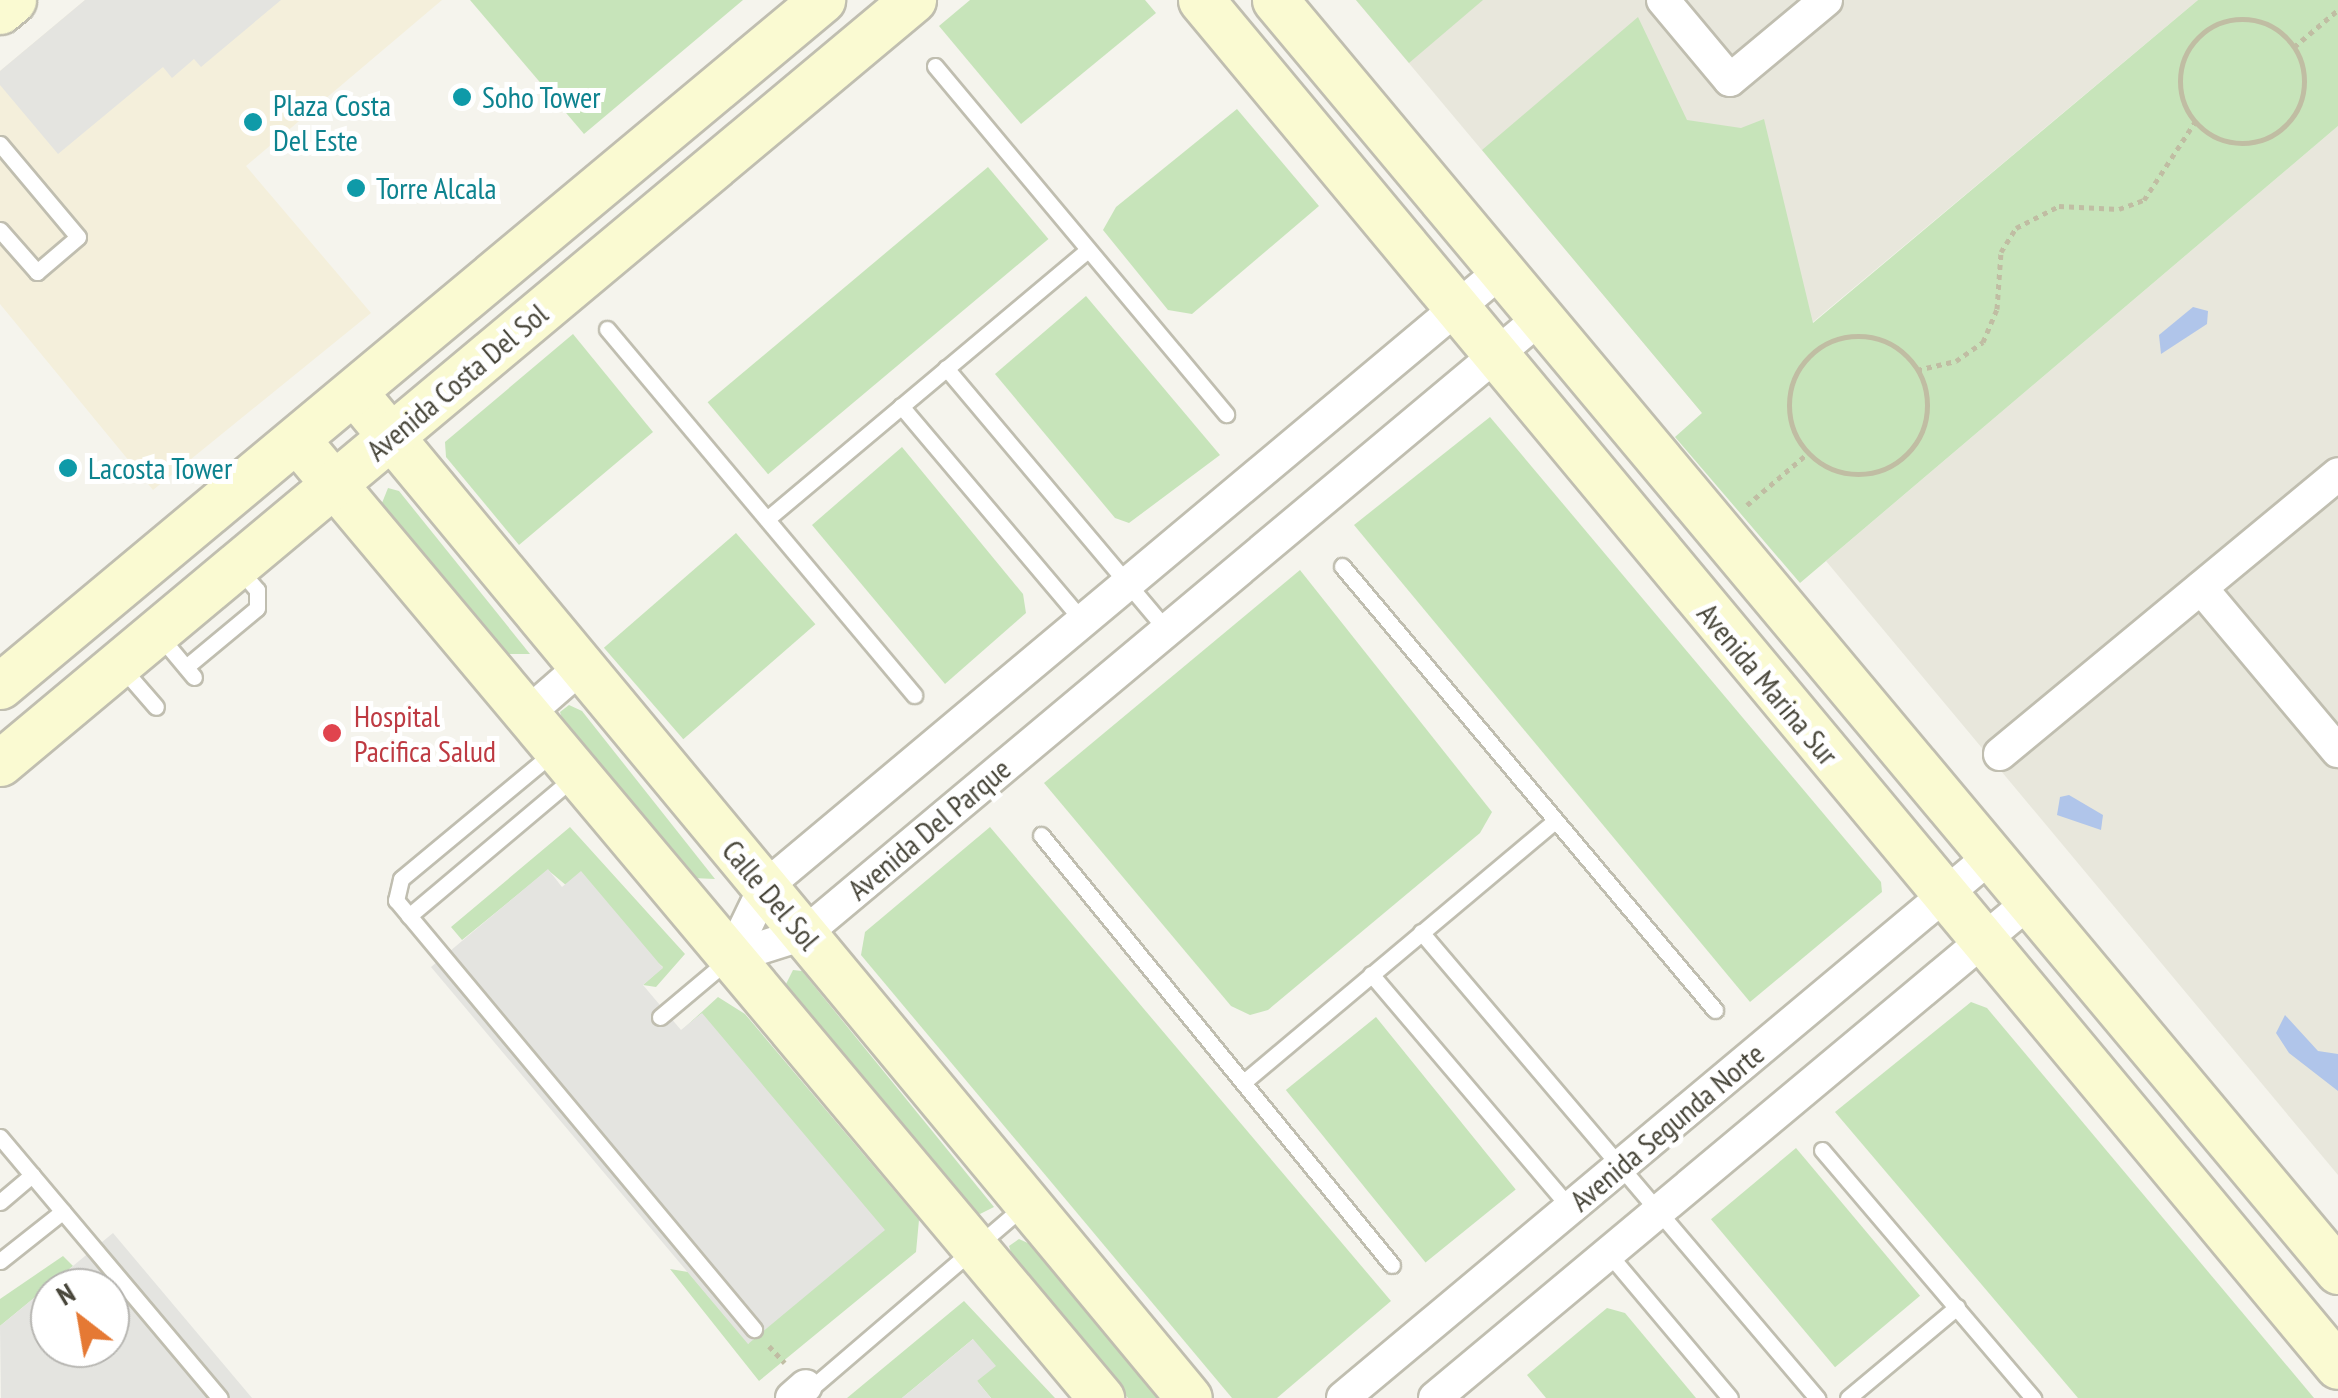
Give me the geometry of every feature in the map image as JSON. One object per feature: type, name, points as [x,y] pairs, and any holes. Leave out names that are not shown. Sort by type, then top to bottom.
[{"type":"street","points":[[0,11],[13,0]]},
{"type":"street","name":"Avenida Costa Del Sol","points":[[0,686],[822,0]]},
{"type":"street","name":"Avenida Costa Del Sol","points":[[0,763],[391,436],[860,16],[913,0]]},
{"type":"street","name":"Avenida Marina Sur","points":[[1201,0],[2338,1366]]},
{"type":"street","name":"Avenida Marina Sur","points":[[1275,0],[2338,1271]]},
{"type":"street","points":[[1663,0],[1730,80],[1826,0]]},
{"type":"street","name":"Avenida Del Parque","points":[[731,957],[765,887],[1501,270]]},
{"type":"street","name":"Avenida Del Parque","points":[[731,957],[804,934],[1540,318]]},
{"type":"street","name":"Calle Del Sol","points":[[354,392],[1189,1398]]},
{"type":"street","points":[[296,440],[1102,1398]]},
{"type":"street","points":[[2000,754],[2338,474]]},
{"type":"street","points":[[2201,588],[2338,751]]},
{"type":"street","points":[[527,714],[582,666]]},
{"type":"street","name":"Avenida Segunda Norte","points":[[1343,1398],[1991,856]]},
{"type":"street","name":"Avenida Segunda Norte","points":[[1436,1398],[2029,902]]},
{"type":"lane","points":[[935,66],[1226,414]]},
{"type":"lane","points":[[0,144],[78,238],[37,272],[0,230]]},
{"type":"lane","points":[[766,519],[1086,251]]},
{"type":"lane","points":[[607,329],[914,695]]},
{"type":"lane","points":[[946,368],[1166,630]]},
{"type":"lane","points":[[901,406],[1083,621]]},
{"type":"lane","points":[[157,632],[190,672],[257,608],[257,590],[236,566]]},
{"type":"lane","points":[[1342,566],[1715,1010]]},
{"type":"lane","points":[[119,664],[156,707]]},
{"type":"lane","points":[[568,761],[401,879],[396,900],[754,1329]]},
{"type":"lane","points":[[409,916],[568,761]]},
{"type":"lane","points":[[1245,1081],[1555,821]]},
{"type":"lane","points":[[1040,836],[1245,1081],[1392,1265]]},
{"type":"lane","points":[[1422,932],[1817,1398]]},
{"type":"lane","points":[[660,1017],[731,957]]},
{"type":"lane","points":[[1371,974],[1570,1208]]},
{"type":"lane","points":[[0,1137],[220,1398]]},
{"type":"lane","points":[[1822,1150],[2033,1398]]},
{"type":"lane","points":[[0,1202],[32,1174]]},
{"type":"lane","points":[[805,1394],[1027,1204]]},
{"type":"lane","points":[[0,1261],[63,1211]]},
{"type":"lane","points":[[1608,1253],[1730,1398]]},
{"type":"lane","points":[[1848,1398],[1957,1307]]},
{"type":"path","points":[[2294,47],[2338,10]]},
{"type":"path","points":[[2252,20],[2294,47],[2302,95],[2272,135],[2240,144],[2195,122],[2180,76],[2204,32],[2252,20]]},
{"type":"path","points":[[1917,370],[1956,362],[1983,342],[1997,309],[2000,252],[2016,228],[2059,206],[2119,210],[2144,200],[2195,122]]},
{"type":"path","points":[[1846,337],[1880,339],[1917,370],[1925,422],[1906,454],[1857,474],[1808,453],[1789,408],[1796,376],[1816,350],[1846,337]]},
{"type":"path","points":[[1718,530],[1808,453]]},
{"type":"path","points":[[754,1329],[805,1394]]},
{"type":"shaded area","points":[[85,0],[442,0],[246,166],[371,313],[153,490],[0,304],[0,71]]},
{"type":"shaded area","points":[[85,0],[281,0],[201,67],[194,59],[172,78],[163,67],[58,154],[0,85],[0,71]]},
{"type":"shaded area","points":[[1356,0],[2198,0],[1703,414]]},
{"type":"shaded area","points":[[2338,126],[2338,1175],[1826,561]]},
{"type":"shaded area","points":[[548,869],[562,887],[581,871],[663,968],[643,985],[681,1030],[702,1013],[885,1230],[748,1344],[431,967]]},
{"type":"shaded area","points":[[113,1233],[252,1398],[1,1398],[0,1326],[30,1301],[30,1368],[130,1368],[130,1268],[70,1268]]},
{"type":"shaded area","points":[[973,1339],[996,1366],[977,1381],[991,1398],[902,1398]]},
{"type":"green space","points":[[470,0],[743,0],[584,134]]},
{"type":"green space","points":[[970,0],[1145,0],[1156,13],[1021,124],[939,26]]},
{"type":"green space","points":[[1356,0],[1483,0],[1409,63]]},
{"type":"green space","points":[[2198,0],[2338,0],[2338,126],[1800,583],[1675,437],[1702,413],[1482,150],[1638,17],[1687,120],[1741,128],[1764,119],[1813,323]]},
{"type":"green space","points":[[1237,109],[1319,206],[1192,314],[1168,310],[1103,230],[1116,207]]},
{"type":"green space","points":[[988,167],[1048,239],[768,474],[708,402]]},
{"type":"green space","points":[[1086,296],[1220,455],[1129,523],[1115,518],[995,374]]},
{"type":"green space","points":[[573,334],[653,432],[519,545],[446,457],[445,442]]},
{"type":"green space","points":[[1490,417],[1881,882],[1882,892],[1750,1002],[1354,525]]},
{"type":"green space","points":[[902,447],[1023,594],[1026,613],[945,684],[812,525]]},
{"type":"green space","points":[[388,488],[399,491],[530,654],[507,654],[382,503]]},
{"type":"green space","points":[[736,533],[815,624],[683,739],[604,648]]},
{"type":"green space","points":[[1300,570],[1492,812],[1480,833],[1268,1010],[1250,1015],[1231,1006],[1044,783]]},
{"type":"green space","points":[[569,705],[582,711],[715,879],[693,878],[564,725],[560,712]]},
{"type":"green space","points":[[570,827],[685,954],[656,987],[643,985],[663,967],[548,870],[462,940],[451,927]]},
{"type":"green space","points":[[990,827],[1391,1301],[1277,1398],[1232,1398],[861,955],[865,932]]},
{"type":"green space","points":[[793,970],[802,971],[994,1207],[980,1214],[968,1207],[785,986]]},
{"type":"green space","points":[[718,997],[745,1014],[919,1220],[916,1252],[759,1381],[670,1269],[688,1272],[749,1344],[701,1014],[682,1030]]},
{"type":"green space","points":[[1971,1002],[1987,1008],[2314,1398],[2078,1398],[1835,1112]]},
{"type":"green space","points":[[1376,1017],[1516,1190],[1426,1263],[1286,1090]]},
{"type":"green space","points":[[1796,1148],[1920,1296],[1835,1367],[1711,1219]]},
{"type":"green space","points":[[1019,1239],[1030,1244],[1159,1398],[1128,1398],[1013,1259],[1009,1246]]},
{"type":"green space","points":[[63,1256],[73,1266],[71,1268],[45,1268]]},
{"type":"green space","points":[[30,1279],[30,1301],[0,1326],[0,1299]]},
{"type":"green space","points":[[964,1301],[1055,1398],[991,1398],[977,1381],[973,1339],[902,1398],[847,1398]]},
{"type":"green space","points":[[1607,1308],[1625,1313],[1696,1398],[1546,1398],[1527,1375]]},
{"type":"water","points":[[2193,307],[2208,311],[2207,324],[2161,354],[2159,335]]},
{"type":"water","points":[[2069,795],[2103,815],[2101,830],[2057,815],[2060,797]]},
{"type":"water","points":[[2285,1015],[2318,1051],[2338,1054],[2338,1091],[2289,1053],[2276,1033]]},
{"type":"place","name":"Soho Tower","points":[[462,97]]},
{"type":"place","name":"Plaza Costa Del Este","points":[[253,122]]},
{"type":"place","name":"Torre Alcala","points":[[356,188]]},
{"type":"place","name":"Lacosta Tower","points":[[68,468]]},
{"type":"place","name":"Hospital Pacifica Salud","points":[[332,733]]}]
